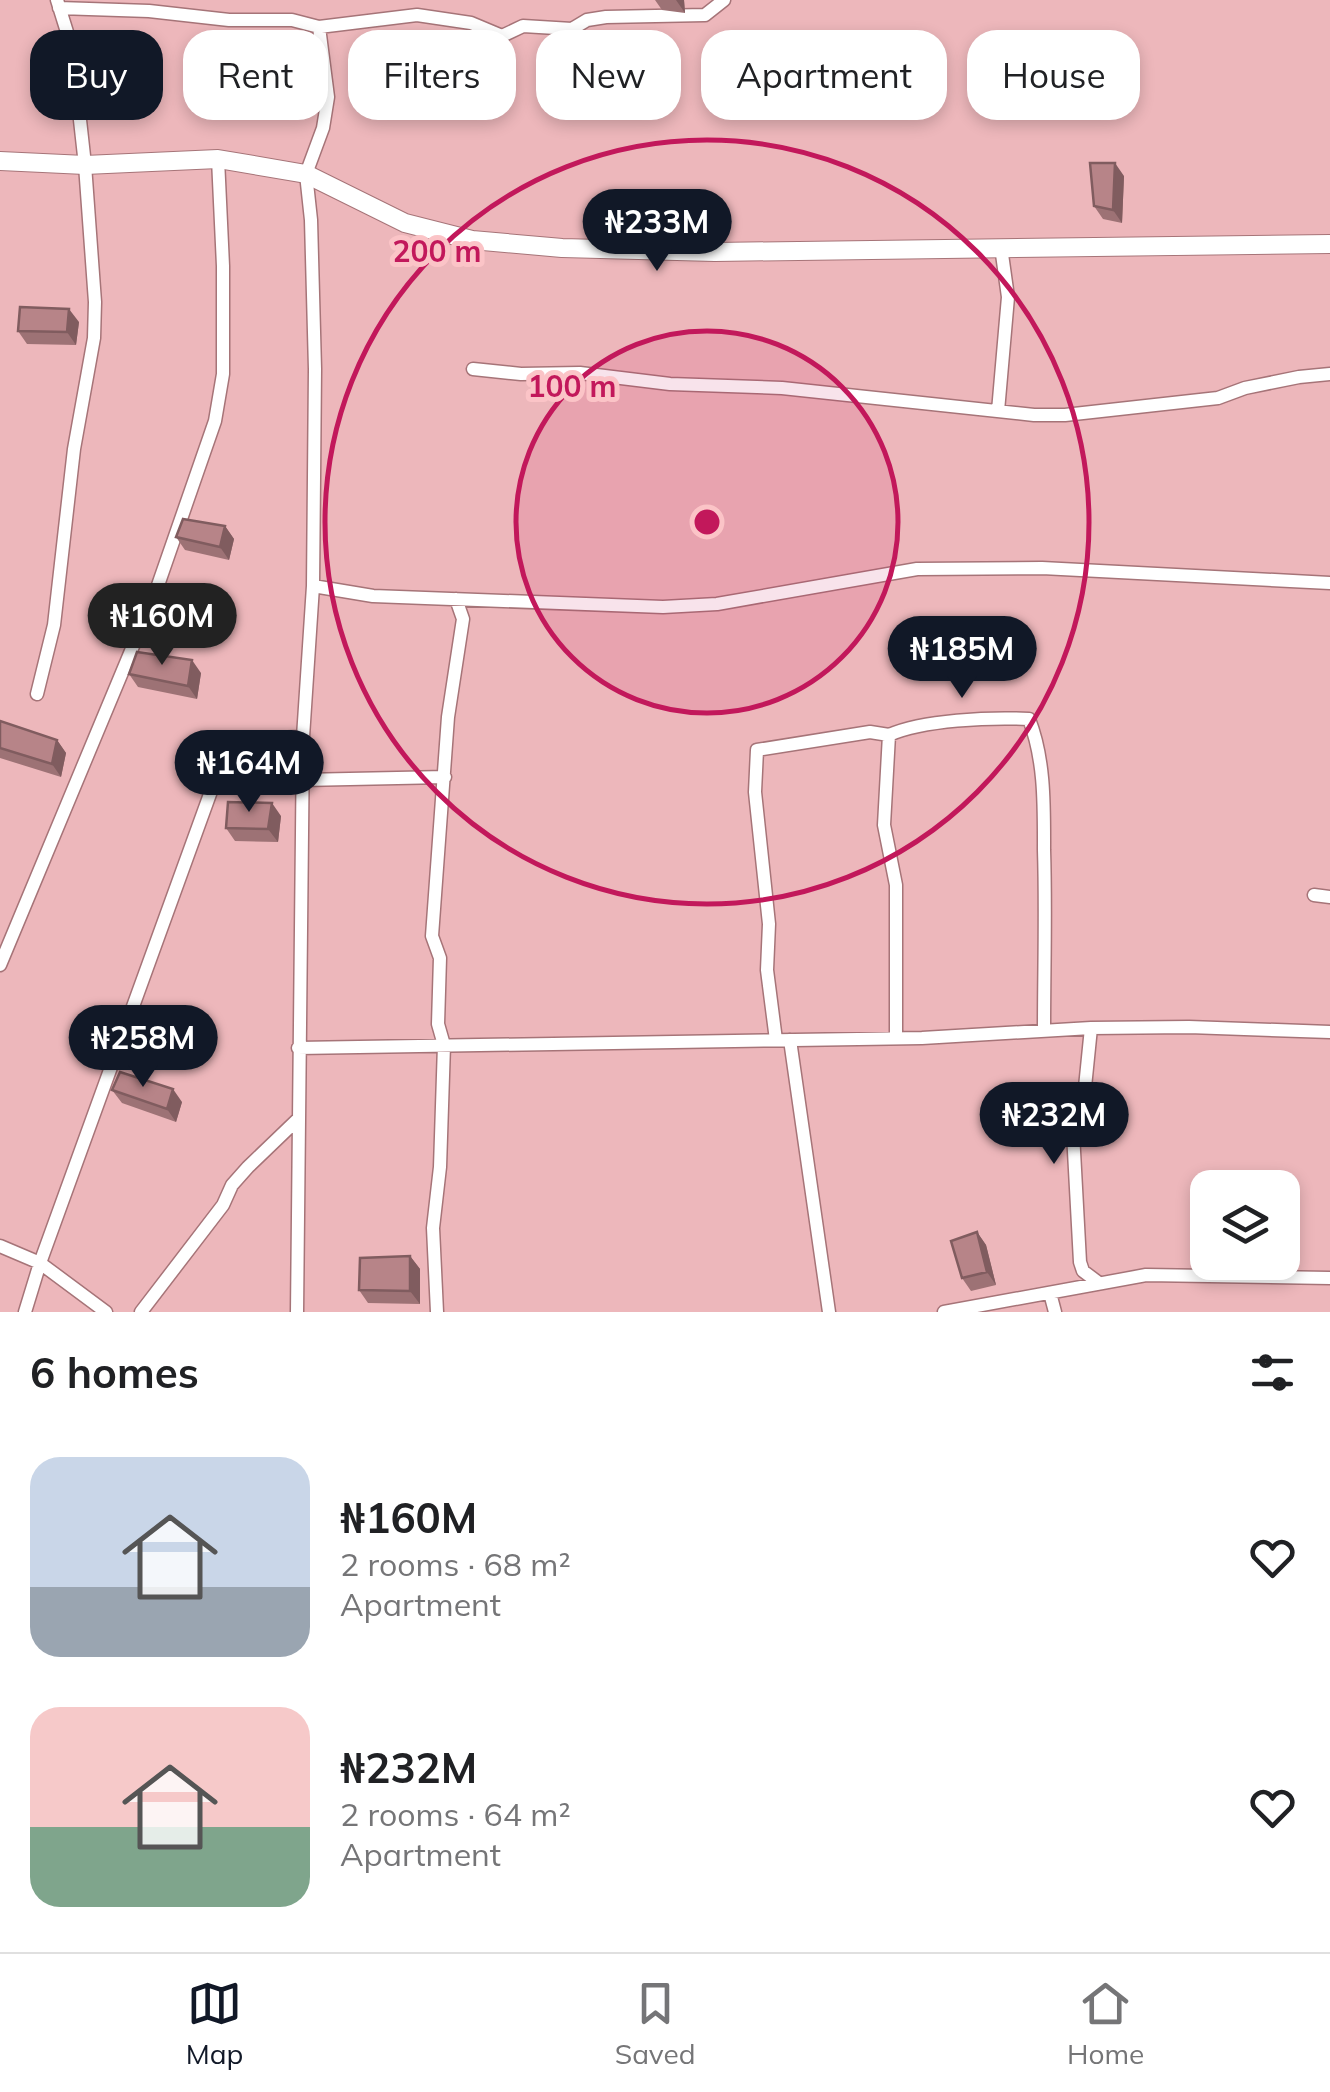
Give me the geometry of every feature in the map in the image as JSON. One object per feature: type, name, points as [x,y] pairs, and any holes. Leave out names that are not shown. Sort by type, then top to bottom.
[{"type":"street","points":[[38,694],[54,625],[74,449],[94,338],[85,165],[72,48],[58,4],[179,7],[229,20],[292,20],[319,27],[417,15],[471,23],[502,36],[523,26],[572,29],[587,20],[606,17],[705,16],[724,0]]},
{"type":"street","points":[[297,1312],[302,780],[313,586],[315,370],[306,174],[323,128],[328,96],[319,27]]},
{"type":"street","points":[[0,965],[156,591],[215,420],[223,356],[224,266],[218,159]]},
{"type":"street","points":[[0,161],[85,165],[218,159],[306,174],[405,222],[472,240],[562,248],[714,252],[1330,244]]},
{"type":"street","points":[[998,411],[1008,297],[1001,247]]},
{"type":"street","points":[[474,369],[782,388],[1065,415],[1218,398],[1299,376],[1330,374]]},
{"type":"street","points":[[313,586],[373,596],[663,607],[699,605],[917,570],[1042,568],[1330,584]]},
{"type":"street","points":[[437,1312],[433,1228],[440,1167],[444,1046],[438,1024],[440,958],[432,936],[448,717],[463,619],[456,600]]},
{"type":"street","points":[[829,1312],[783,1040],[767,970],[768,924],[755,792],[757,750],[870,732],[888,736],[928,724],[1029,719],[1038,741],[1044,797],[1044,1030]]},
{"type":"street","points":[[26,1312],[40,1263],[222,761],[239,745],[263,738],[303,736]]},
{"type":"street","points":[[888,736],[884,825],[896,885],[896,1038]]},
{"type":"street","points":[[302,780],[445,777]]},
{"type":"street","points":[[1314,895],[1330,896]]},
{"type":"street","points":[[1091,1028],[1084,1097],[1073,1133],[1080,1262],[1099,1284]]},
{"type":"street","points":[[298,1048],[896,1038],[1091,1028],[1330,1032]]},
{"type":"street","points":[[142,1312],[223,1205],[232,1186],[298,1118]]},
{"type":"street","points":[[0,1246],[40,1263],[106,1312]]},
{"type":"street","points":[[944,1312],[1146,1275],[1330,1278]]},
{"type":"street","points":[[1050,1292],[1055,1312]]},
{"type":"building","points":[[1090,163],[1115,163],[1113,210],[1094,206]]},
{"type":"building","points":[[20,307],[69,309],[67,332],[18,331]]},
{"type":"building","points":[[183,519],[225,526],[220,547],[176,537]]},
{"type":"building","points":[[137,652],[192,660],[188,686],[129,674]]},
{"type":"building","points":[[0,721],[57,740],[52,764],[0,748]]},
{"type":"building","points":[[228,802],[272,803],[268,829],[226,828]]},
{"type":"building","points":[[120,1072],[173,1089],[167,1109],[112,1090]]},
{"type":"building","points":[[977,1232],[987,1272],[962,1278],[951,1241]]},
{"type":"building","points":[[410,1256],[410,1291],[359,1290],[360,1258]]}]
